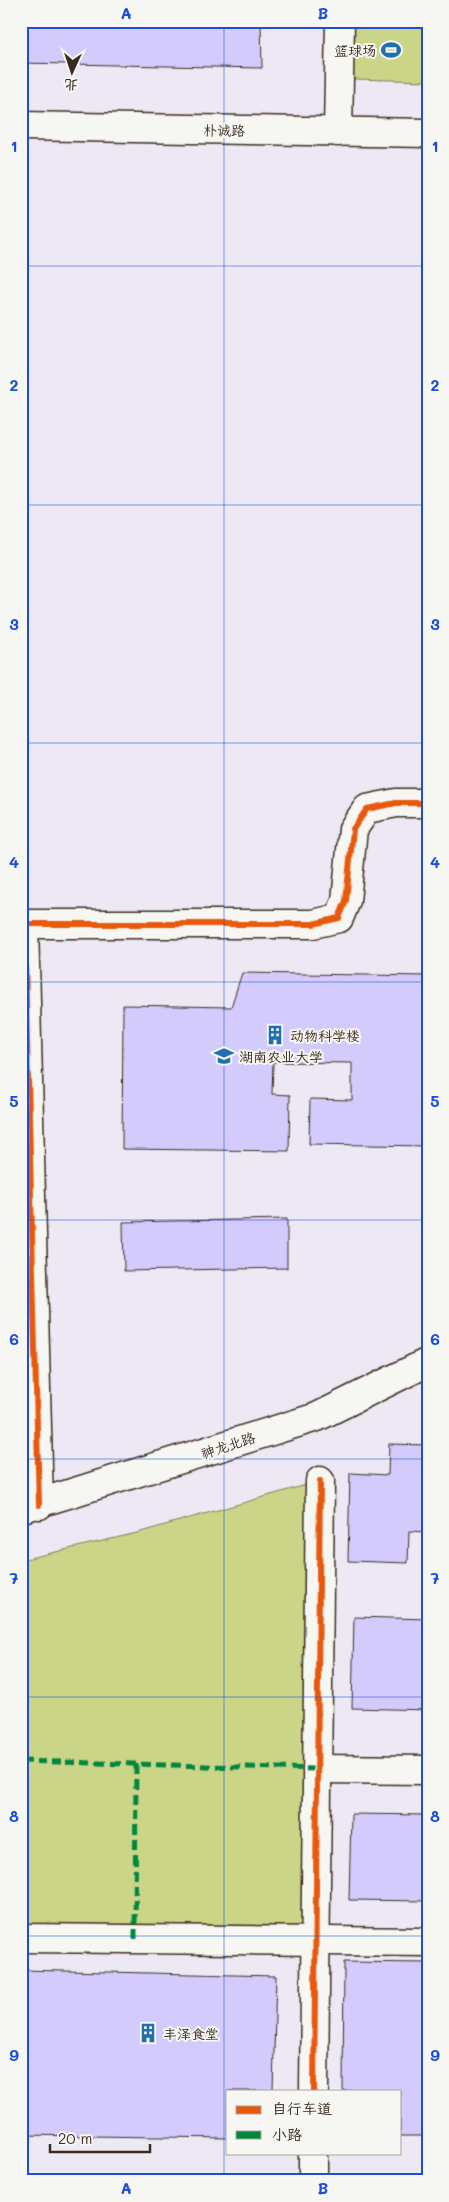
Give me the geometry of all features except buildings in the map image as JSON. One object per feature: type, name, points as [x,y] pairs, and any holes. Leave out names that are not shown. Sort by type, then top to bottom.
[{"type":"street","points":[[338,132],[340,21]]},
{"type":"street","name":"朴诚路","points":[[21,126],[428,133]]},
{"type":"street","points":[[30,1507],[23,924],[313,924],[339,918],[346,901],[353,829],[367,809],[396,803],[428,803]]},
{"type":"street","name":"神龙北路","points":[[30,1507],[317,1416],[428,1362]]},
{"type":"street","points":[[314,2090],[320,1481]]},
{"type":"street","points":[[317,1769],[428,1770]]},
{"type":"street","points":[[21,1938],[428,1942]]},
{"type":"street","points":[[313,2154],[313,2181]]},
{"type":"shaded area","name":"湖南农业大学","points":[[21,21],[428,21],[428,2181],[21,2181]]},
{"type":"green space","name":"篮球场","points":[[354,21],[428,21],[428,81],[353,79]]},
{"type":"green space","points":[[320,1481],[315,1941],[21,1938],[21,1560],[137,1533]]},
{"type":"marked path","points":[[21,1761],[317,1769]]},
{"type":"marked path","points":[[135,1939],[136,1763]]},
{"type":"cycle path","points":[[24,924],[313,924],[339,918],[346,901],[353,829],[367,809],[396,803],[428,803]]},
{"type":"cycle path","points":[[21,924],[24,924],[39,1505]]},
{"type":"cycle path","points":[[314,2090],[320,1481]]},
{"type":"place","name":"篮球场","points":[[391,50]]},
{"type":"place","name":"动物科学楼","points":[[275,1035]]},
{"type":"place","name":"湖南农业大学","points":[[224,1056]]},
{"type":"place","name":"丰泽食堂","points":[[148,2033]]}]
